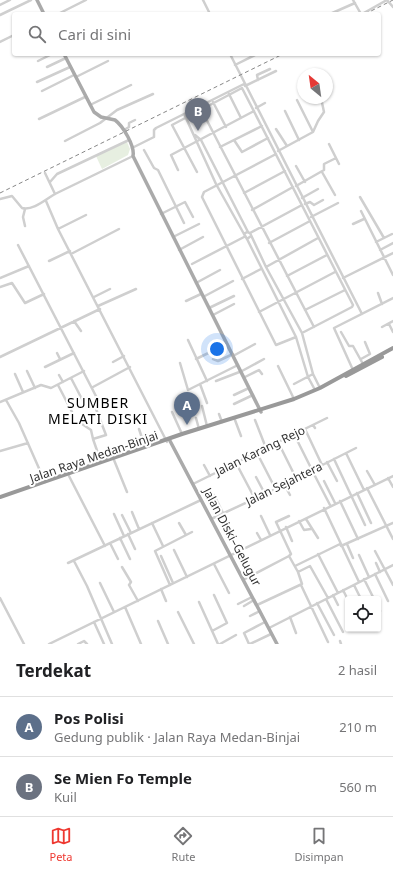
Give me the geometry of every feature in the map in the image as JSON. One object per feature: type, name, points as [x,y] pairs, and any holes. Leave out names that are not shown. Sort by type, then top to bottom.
[{"type":"highway","name":"Jalan Raya Medan-Binjai","points":[[0,498],[294,400],[318,389],[393,349]]},
{"type":"highway","name":"Jalan Raya Medan-Binjai","points":[[0,498],[145,447],[168,441],[182,434],[295,402],[393,349]]},
{"type":"main road","points":[[37,0],[43,12]]},
{"type":"main road","points":[[65,56],[89,105],[97,116],[115,120],[129,140],[133,156],[172,238],[245,377],[261,411]]},
{"type":"main road","name":"Jalan Diski–Gelugur","points":[[168,441],[193,484],[200,500],[277,644]]},
{"type":"street","points":[[0,5],[10,0]]},
{"type":"street","points":[[0,15],[31,0]]},
{"type":"street","points":[[62,12],[86,0]]},
{"type":"street","points":[[203,0],[209,12]]},
{"type":"street","points":[[353,0],[360,12]]},
{"type":"street","points":[[365,12],[387,0],[393,7]]},
{"type":"street","points":[[335,12],[355,3]]},
{"type":"street","points":[[0,42],[12,36]]},
{"type":"street","points":[[38,61],[48,56]]},
{"type":"street","points":[[47,67],[65,56]]},
{"type":"street","points":[[231,56],[268,138],[277,152],[285,171],[362,314]]},
{"type":"street","points":[[236,65],[253,56]]},
{"type":"street","points":[[42,91],[108,61]]},
{"type":"street","points":[[37,82],[70,67]]},
{"type":"street","points":[[258,80],[257,75],[270,69]]},
{"type":"street","points":[[132,148],[155,136],[154,130],[156,128],[276,71]]},
{"type":"street","points":[[89,105],[131,85]]},
{"type":"street","points":[[197,172],[172,125],[185,116],[240,88],[243,89],[294,187],[302,198],[303,204],[318,238],[353,304],[352,307],[302,333]]},
{"type":"street","points":[[65,141],[100,123],[117,110],[152,94]]},
{"type":"street","points":[[229,94],[241,118]]},
{"type":"street","points":[[39,119],[85,96]]},
{"type":"street","points":[[213,102],[226,126]]},
{"type":"street","points":[[178,170],[171,155],[214,134],[265,103]]},
{"type":"street","points":[[299,104],[314,132]]},
{"type":"street","points":[[296,337],[277,346],[202,197],[204,192],[216,184],[314,132],[318,121],[324,112],[322,104]]},
{"type":"street","points":[[201,109],[269,243],[314,327]]},
{"type":"street","points":[[285,111],[299,140]]},
{"type":"street","points":[[185,116],[195,135],[196,143],[216,184],[296,337],[308,377],[318,389]]},
{"type":"street","points":[[123,130],[129,127],[129,123],[135,120]]},
{"type":"street","points":[[220,147],[262,126]]},
{"type":"street","points":[[276,129],[286,146]]},
{"type":"street","points":[[195,135],[201,140],[266,267],[302,333],[318,389]]},
{"type":"street","points":[[234,140],[242,152],[268,138]]},
{"type":"street","points":[[50,182],[57,174],[129,140]]},
{"type":"street","points":[[329,144],[339,164]]},
{"type":"street","points":[[144,150],[154,168],[158,170],[184,223]]},
{"type":"street","points":[[25,209],[46,201],[55,194],[133,156]]},
{"type":"street","points":[[252,210],[322,172],[325,169],[324,164],[336,158]]},
{"type":"street","points":[[296,166],[305,182]]},
{"type":"street","points":[[244,193],[285,171]]},
{"type":"street","points":[[322,172],[335,195]]},
{"type":"street","points":[[45,173],[55,194]]},
{"type":"street","points":[[302,198],[318,190]]},
{"type":"street","points":[[0,198],[12,196],[25,209]]},
{"type":"street","points":[[360,197],[384,238]]},
{"type":"street","points":[[192,264],[245,237],[303,204],[310,202],[314,205],[323,200]]},
{"type":"street","points":[[46,201],[58,229],[168,441]]},
{"type":"street","points":[[161,214],[186,202],[193,217]]},
{"type":"street","points":[[311,217],[338,203]]},
{"type":"street","points":[[24,226],[23,215],[25,209]]},
{"type":"street","points":[[361,211],[393,276]]},
{"type":"street","points":[[58,229],[86,215]]},
{"type":"street","points":[[353,224],[364,219]]},
{"type":"street","points":[[269,243],[310,221]]},
{"type":"street","points":[[172,238],[199,224]]},
{"type":"street","points":[[49,261],[119,229]]},
{"type":"street","points":[[245,237],[250,234]]},
{"type":"street","points":[[376,242],[392,234]]},
{"type":"street","points":[[179,250],[203,237]]},
{"type":"street","points":[[266,267],[318,238]]},
{"type":"street","points":[[380,250],[393,243]]},
{"type":"street","points":[[18,245],[100,402],[96,409],[106,435],[93,439]]},
{"type":"street","points":[[343,278],[393,253]]},
{"type":"street","points":[[287,276],[327,255]]},
{"type":"street","points":[[0,278],[29,266]]},
{"type":"street","points":[[242,279],[261,269]]},
{"type":"street","points":[[196,283],[220,270]]},
{"type":"street","points":[[259,312],[335,272]]},
{"type":"street","points":[[186,301],[233,281]]},
{"type":"street","points":[[0,287],[12,283],[25,303],[44,294]]},
{"type":"street","points":[[0,357],[61,328],[136,288]]},
{"type":"street","points":[[94,297],[110,289]]},
{"type":"street","points":[[305,310],[345,290]]},
{"type":"street","points":[[378,293],[382,304]]},
{"type":"street","points":[[209,308],[234,296]]},
{"type":"street","points":[[353,370],[334,330],[393,298]]},
{"type":"street","points":[[212,315],[234,304]]},
{"type":"street","points":[[74,321],[81,331]]},
{"type":"street","points":[[382,326],[393,321]]},
{"type":"street","points":[[388,324],[393,332]]},
{"type":"street","points":[[341,332],[349,346],[353,346],[363,364]]},
{"type":"street","points":[[188,340],[207,381]]},
{"type":"street","points":[[360,359],[370,354],[365,342]]},
{"type":"street","points":[[196,359],[227,344]]},
{"type":"street","points":[[213,359],[218,360],[233,355],[255,344]]},
{"type":"street","points":[[45,367],[74,352]]},
{"type":"street","points":[[57,353],[60,359]]},
{"type":"street","points":[[113,362],[124,356]]},
{"type":"street","points":[[216,381],[242,372],[264,359]]},
{"type":"street","points":[[180,363],[188,390],[238,365]]},
{"type":"street","points":[[278,366],[294,400]]},
{"type":"street","points":[[92,387],[130,367]]},
{"type":"street","points":[[245,377],[259,370],[262,374]]},
{"type":"street","points":[[0,402],[42,385],[50,388],[84,371]]},
{"type":"street","points":[[27,372],[35,388]]},
{"type":"street","points":[[15,374],[23,392]]},
{"type":"street","points":[[294,384],[313,374]]},
{"type":"street","points":[[59,375],[63,382]]},
{"type":"street","points":[[71,378],[85,405]]},
{"type":"street","points":[[200,384],[207,403]]},
{"type":"street","points":[[58,385],[72,412]]},
{"type":"street","points":[[234,395],[250,388]]},
{"type":"street","points":[[234,404],[253,395]]},
{"type":"street","points":[[6,400],[28,443],[45,482]]},
{"type":"street","points":[[202,406],[208,426]]},
{"type":"street","points":[[172,412],[182,434]]},
{"type":"street","points":[[219,414],[222,422]]},
{"type":"street","points":[[196,418],[200,429]]},
{"type":"street","name":"Jalan Karang Rejo","points":[[193,484],[327,418]]},
{"type":"street","points":[[235,420],[241,436]]},
{"type":"street","points":[[255,420],[266,448]]},
{"type":"street","points":[[82,424],[91,430],[101,462]]},
{"type":"street","points":[[139,429],[145,447]]},
{"type":"street","points":[[305,429],[322,465]]},
{"type":"street","points":[[294,434],[312,470]]},
{"type":"street","points":[[278,442],[296,478]]},
{"type":"street","points":[[0,451],[28,443]]},
{"type":"street","name":"Jalan Sejahtera","points":[[211,519],[266,494],[275,488],[356,448]]},
{"type":"street","points":[[257,453],[275,488]]},
{"type":"street","points":[[346,453],[393,539]]},
{"type":"street","points":[[334,459],[365,525]]},
{"type":"street","points":[[114,460],[127,492]]},
{"type":"street","points":[[327,462],[337,481]]},
{"type":"street","points":[[236,463],[255,499]]},
{"type":"street","points":[[204,465],[210,476]]},
{"type":"street","points":[[367,471],[375,485]]},
{"type":"street","points":[[69,476],[104,546]]},
{"type":"street","points":[[315,476],[330,505]]},
{"type":"street","points":[[49,644],[214,564],[330,505],[393,476]]},
{"type":"street","points":[[256,477],[266,494]]},
{"type":"street","points":[[388,478],[393,487]]},
{"type":"street","points":[[324,481],[335,503]]},
{"type":"street","points":[[284,484],[290,495]]},
{"type":"street","points":[[357,493],[371,523]]},
{"type":"street","points":[[214,495],[223,513]]},
{"type":"street","points":[[68,563],[200,500]]},
{"type":"street","points":[[340,501],[358,539]]},
{"type":"street","points":[[324,508],[359,582]]},
{"type":"street","points":[[132,512],[140,529]]},
{"type":"street","points":[[114,514],[124,536]]},
{"type":"street","points":[[122,515],[136,549]]},
{"type":"street","points":[[261,516],[270,535]]},
{"type":"street","points":[[243,580],[292,554],[276,522],[289,516]]},
{"type":"street","points":[[306,518],[318,538]]},
{"type":"street","points":[[299,521],[304,530],[311,528]]},
{"type":"street","points":[[152,523],[164,546]]},
{"type":"street","points":[[179,523],[186,535]]},
{"type":"street","points":[[295,566],[318,554],[347,544],[393,523]]},
{"type":"street","points":[[286,527],[292,541]]},
{"type":"street","points":[[170,585],[155,552],[192,532]]},
{"type":"street","points":[[257,533],[261,540]]},
{"type":"street","points":[[120,538],[130,559]]},
{"type":"street","points":[[110,543],[118,559]]},
{"type":"street","points":[[347,544],[353,558]]},
{"type":"street","points":[[174,550],[187,577]]},
{"type":"street","points":[[375,551],[393,585]]},
{"type":"street","points":[[318,554],[338,593]]},
{"type":"street","points":[[359,555],[369,577]]},
{"type":"street","points":[[161,556],[173,583]]},
{"type":"street","points":[[257,605],[300,585],[303,582],[289,556]]},
{"type":"street","points":[[74,560],[102,618],[112,644]]},
{"type":"street","points":[[214,564],[229,593]]},
{"type":"street","points":[[376,564],[380,572]]},
{"type":"street","points":[[269,628],[393,565]]},
{"type":"street","points":[[298,572],[310,566],[343,632]]},
{"type":"street","points":[[122,567],[131,582],[129,585],[138,601]]},
{"type":"street","points":[[375,574],[388,601]]},
{"type":"street","points":[[364,579],[372,596]]},
{"type":"street","points":[[100,583],[114,612]]},
{"type":"street","points":[[300,585],[328,642]]},
{"type":"street","points":[[354,585],[360,596]]},
{"type":"street","points":[[161,589],[166,601]]},
{"type":"street","points":[[343,590],[346,596]]},
{"type":"street","points":[[333,595],[338,605]]},
{"type":"street","points":[[212,631],[227,623],[214,596]]},
{"type":"street","points":[[0,598],[24,644]]},
{"type":"street","points":[[238,604],[253,598]]},
{"type":"street","points":[[244,606],[253,598]]},
{"type":"street","points":[[199,602],[218,643]]},
{"type":"street","points":[[317,603],[334,635]]},
{"type":"street","points":[[125,607],[142,644]]},
{"type":"street","points":[[178,612],[194,644]]},
{"type":"street","points":[[250,616],[260,612]]},
{"type":"street","points":[[290,618],[296,632]]},
{"type":"street","points":[[158,621],[168,644]]},
{"type":"street","points":[[94,622],[104,644]]},
{"type":"street","points":[[265,622],[244,633],[250,644],[271,634]]},
{"type":"street","points":[[212,644],[236,636]]},
{"type":"street","points":[[78,644],[84,641],[87,644]]},
{"type":"shaded area","points":[[127,142],[130,149],[128,155],[102,169],[96,156]]},
{"type":"railway","points":[[369,12],[393,0]]},
{"type":"railway","points":[[0,193],[279,56]]},
{"type":"place","name":"Se Mien Fo Temple","points":[[198,131]]},
{"type":"place","name":"Pos Polisi","points":[[187,425]]},
{"type":"district","name":"SUMBER MELATI DISKI","points":[[98,412]]}]
